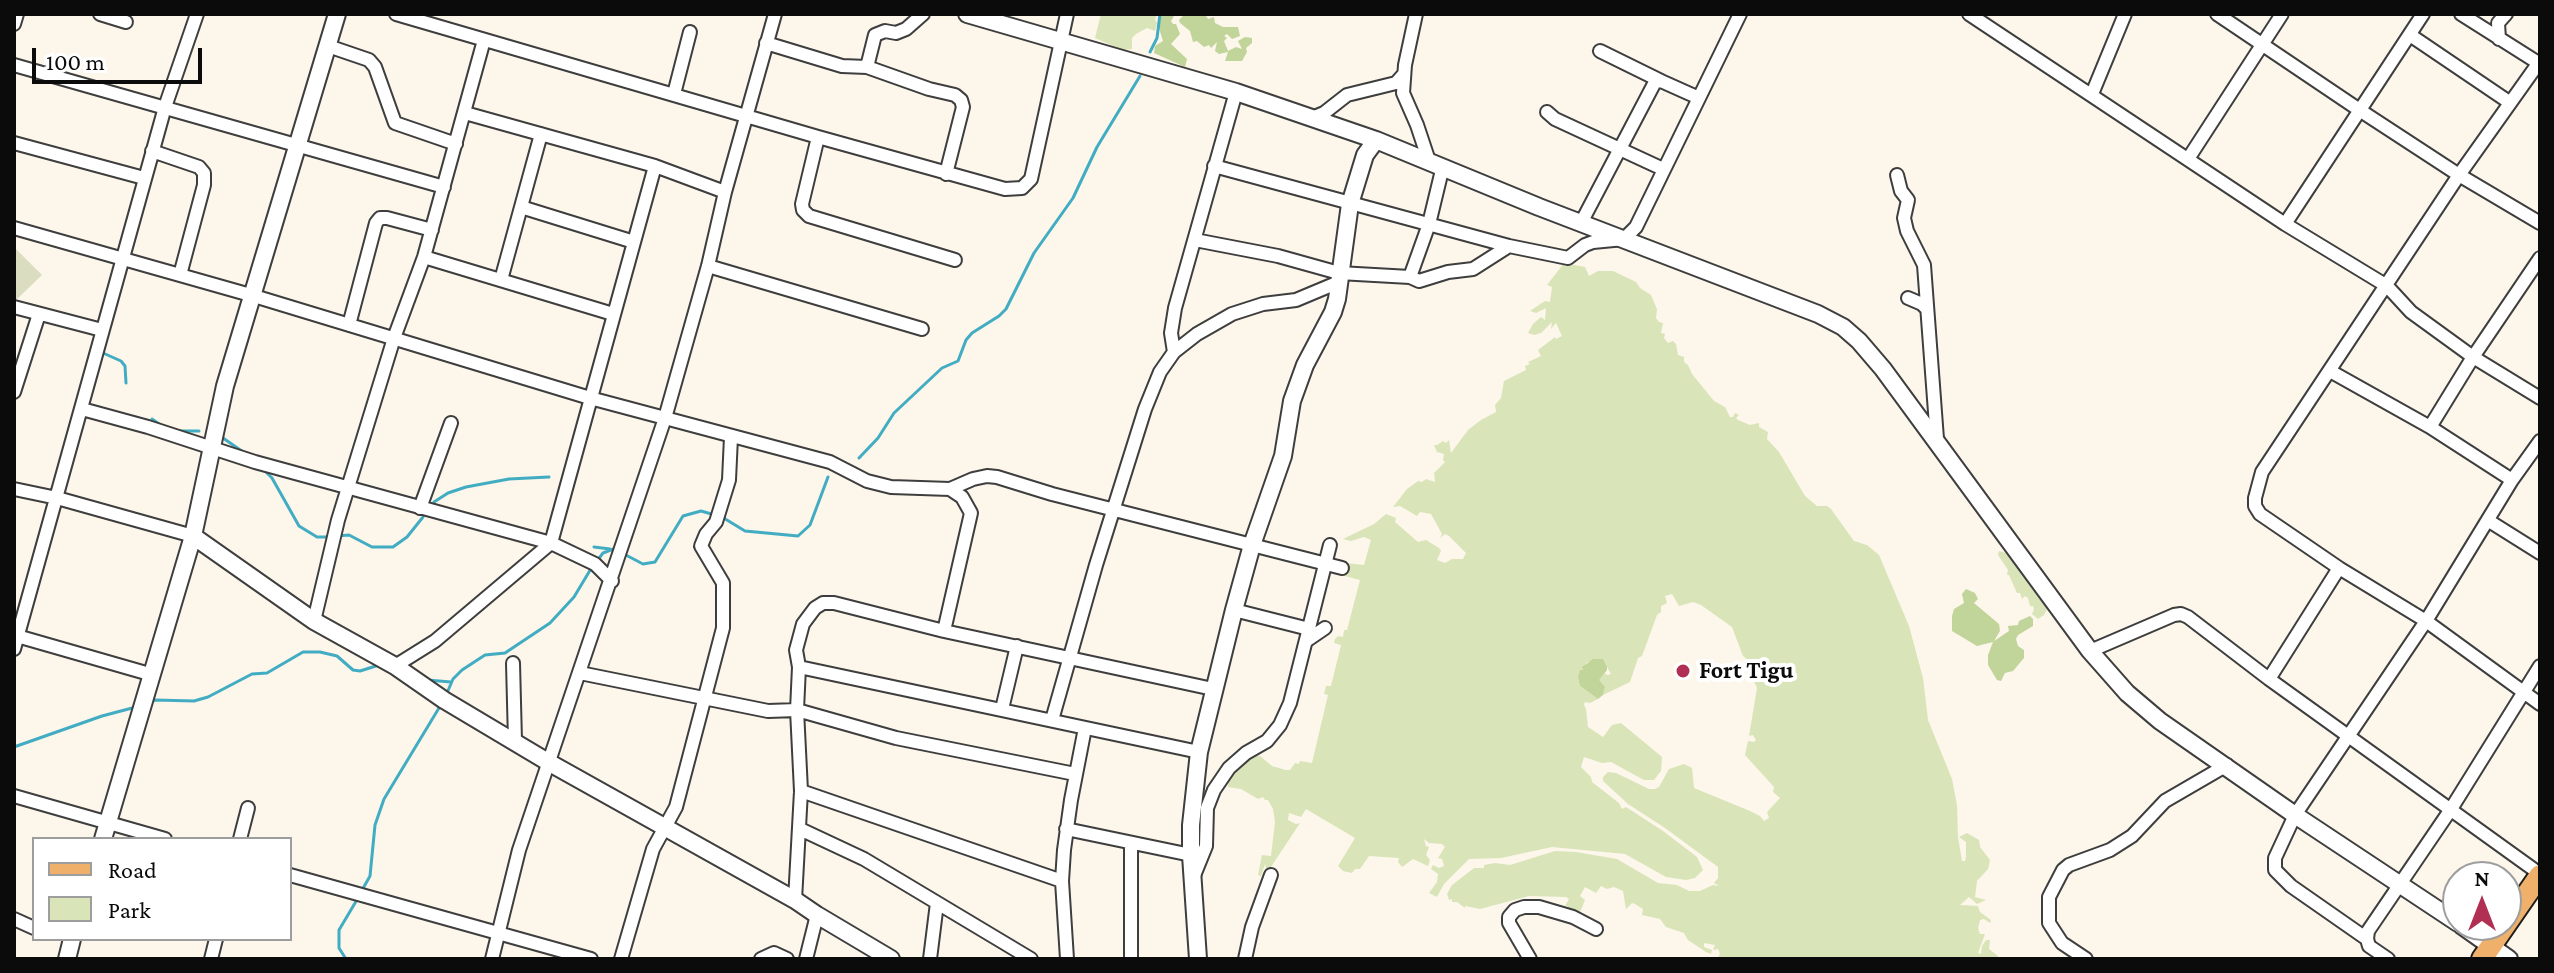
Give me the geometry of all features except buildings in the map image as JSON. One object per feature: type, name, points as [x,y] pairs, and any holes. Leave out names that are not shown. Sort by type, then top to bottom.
[{"type":"main road","points":[[2487,953],[2540,875]]},
{"type":"street","points":[[14,24],[17,14]]},
{"type":"street","points":[[100,14],[126,22]]},
{"type":"street","points":[[153,675],[16,642],[144,178],[197,14]]},
{"type":"street","points":[[105,831],[193,536],[225,386],[337,14]]},
{"type":"street","points":[[396,14],[1005,189],[1022,188],[1031,179],[1067,14]]},
{"type":"street","points":[[492,959],[519,850],[665,418],[775,14]]},
{"type":"street","points":[[867,67],[875,35],[906,29],[923,14]]},
{"type":"street","points":[[967,14],[1236,92],[1376,140],[1818,314],[1843,327],[1883,369],[2090,651],[2127,693],[2160,721],[2442,912]]},
{"type":"street","points":[[1410,277],[1429,224],[1436,163],[1403,93],[1416,14]]},
{"type":"street","points":[[1214,166],[1509,246],[1568,258],[1593,242],[1624,239],[1636,227],[1740,14]]},
{"type":"street","points":[[1969,14],[2285,224],[2387,286],[2411,312],[2473,357],[2540,398]]},
{"type":"street","points":[[2092,94],[2125,14]]},
{"type":"street","points":[[2217,14],[2459,175],[2540,223]]},
{"type":"street","points":[[2188,159],[2282,14]]},
{"type":"street","points":[[2285,224],[2423,14]]},
{"type":"street","points":[[2461,14],[2539,63],[2459,175],[2262,472],[2255,506],[2260,514],[2339,568],[2426,621],[2540,704]]},
{"type":"street","points":[[2499,39],[2498,23],[2506,14]]},
{"type":"street","points":[[674,94],[690,32]]},
{"type":"street","points":[[2410,35],[2509,102]]},
{"type":"street","points":[[314,621],[336,528],[394,338],[424,257],[484,40]]},
{"type":"street","points":[[766,43],[830,63],[867,67],[955,95],[963,107],[946,174]]},
{"type":"street","points":[[328,46],[369,60],[375,67],[395,123],[456,144]]},
{"type":"street","points":[[1600,51],[1699,98]]},
{"type":"street","points":[[14,65],[444,187]]},
{"type":"street","points":[[1312,118],[1324,113],[1347,95],[1396,83],[1404,74]]},
{"type":"street","points":[[1581,223],[1656,80]]},
{"type":"street","points":[[1174,352],[1171,333],[1236,92]]},
{"type":"street","points":[[1547,112],[1555,119],[1663,169]]},
{"type":"street","points":[[465,113],[655,166],[725,192]]},
{"type":"street","points":[[501,280],[541,134]]},
{"type":"street","points":[[818,137],[802,204],[809,216],[955,260]]},
{"type":"street","points":[[1198,959],[1191,825],[1199,752],[1252,545],[1283,456],[1292,401],[1305,365],[1333,312],[1350,204],[1365,155],[1376,140]]},
{"type":"street","points":[[14,143],[144,178]]},
{"type":"street","points":[[152,151],[199,167],[204,173],[204,185],[180,275]]},
{"type":"street","points":[[395,666],[435,641],[551,543],[655,166]]},
{"type":"street","points":[[1897,175],[1901,191],[1908,200],[1904,218],[1907,231],[1924,265],[1937,439]]},
{"type":"street","points":[[521,207],[634,242]]},
{"type":"street","points":[[349,325],[376,223],[380,218],[432,230]]},
{"type":"street","points":[[14,228],[254,296],[590,398],[830,462],[867,481],[891,487],[950,489],[973,479],[997,477],[1342,568]]},
{"type":"street","points":[[1195,240],[1278,256],[1339,278],[1410,277],[1424,280],[1448,272],[1473,269],[1509,246]]},
{"type":"street","points":[[424,257],[613,314]]},
{"type":"street","points":[[2430,427],[2540,258]]},
{"type":"street","points":[[708,266],[922,329]]},
{"type":"street","points":[[1052,720],[1145,409],[1160,372],[1174,352],[1197,334],[1232,314],[1263,304],[1296,300],[1339,278]]},
{"type":"street","points":[[1908,298],[1927,309]]},
{"type":"street","points":[[14,307],[102,330]]},
{"type":"street","points":[[14,392],[39,314]]},
{"type":"street","points":[[2330,371],[2430,427],[2512,480]]},
{"type":"street","points":[[82,409],[348,488],[551,543],[595,564],[612,581]]},
{"type":"street","points":[[422,508],[451,423]]},
{"type":"street","points":[[621,959],[653,849],[676,807],[723,628],[723,583],[701,546],[716,522],[729,480],[731,437]]},
{"type":"street","points":[[2367,939],[2291,886],[2275,870],[2275,858],[2295,815],[2426,621],[2512,480],[2540,441]]},
{"type":"street","points":[[14,489],[193,536],[314,621],[395,666],[444,700],[795,900],[891,959]]},
{"type":"street","points":[[944,631],[971,513],[962,497],[950,489]]},
{"type":"street","points":[[2489,521],[2540,553]]},
{"type":"street","points":[[1192,880],[1206,846],[1207,808],[1214,790],[1229,768],[1267,741],[1280,725],[1290,703],[1330,545]]},
{"type":"street","points":[[2269,679],[2339,568]]},
{"type":"street","points":[[795,900],[801,791],[796,650],[803,624],[823,603],[1213,689]]},
{"type":"street","points":[[1234,610],[1308,635],[1325,628]]},
{"type":"street","points":[[2090,651],[2181,614],[2540,875]]},
{"type":"street","points":[[1002,709],[1017,646]]},
{"type":"street","points":[[513,663],[515,741]]},
{"type":"street","points":[[2388,959],[2369,946],[2368,931],[2451,809],[2540,666]]},
{"type":"street","points":[[799,667],[1199,752]]},
{"type":"street","points":[[580,673],[768,711],[797,710],[896,738],[1075,774]]},
{"type":"street","points":[[1067,959],[1062,881],[1066,829],[1085,728]]},
{"type":"street","points":[[2086,959],[2062,943],[2049,923],[2049,897],[2063,870],[2110,850],[2132,836],[2165,801],[2227,765]]},
{"type":"street","points":[[801,791],[1062,881]]},
{"type":"street","points":[[14,796],[105,831],[150,837]]},
{"type":"street","points":[[241,837],[248,808]]},
{"type":"street","points":[[800,829],[864,859],[1031,959]]},
{"type":"street","points":[[1066,829],[1191,855]]},
{"type":"street","points":[[1131,843],[1131,959]]},
{"type":"street","points":[[1245,959],[1252,927],[1271,875]]},
{"type":"street","points":[[292,876],[591,959]]},
{"type":"street","points":[[930,959],[937,903]]},
{"type":"street","points":[[1530,959],[1509,923],[1509,917],[1515,910],[1539,907],[1573,917],[1596,929]]},
{"type":"street","points":[[806,959],[817,915]]},
{"type":"street","points":[[761,959],[774,953],[787,959]]},
{"type":"street","points":[[2487,953],[2509,959]]},
{"type":"green space","points":[[1101,14],[1157,14],[1157,23],[1155,31],[1147,28],[1132,38],[1132,49],[1122,50],[1095,38]]},
{"type":"green space","points":[[1160,14],[1179,14],[1171,21],[1176,24],[1180,34],[1171,44],[1187,59],[1185,67],[1154,53],[1155,46],[1163,41],[1158,25]]},
{"type":"green space","points":[[1181,14],[1205,14],[1208,19],[1214,17],[1215,23],[1223,27],[1238,27],[1240,36],[1232,39],[1227,34],[1224,41],[1228,51],[1236,47],[1242,49],[1238,41],[1245,37],[1252,38],[1242,61],[1225,61],[1228,52],[1219,54],[1215,51],[1217,42],[1211,48],[1193,42],[1190,31],[1180,23]]},
{"type":"green space","points":[[14,247],[42,275],[15,301],[14,300]]},
{"type":"green space","points":[[1564,263],[1585,267],[1589,276],[1598,271],[1613,271],[1636,282],[1651,295],[1657,309],[1656,318],[1663,323],[1661,333],[1665,334],[1668,343],[1673,341],[1676,344],[1678,355],[1684,357],[1692,374],[1714,401],[1725,407],[1730,417],[1735,413],[1739,415],[1738,420],[1750,425],[1759,423],[1759,427],[1768,432],[1767,439],[1779,452],[1805,496],[1817,506],[1831,509],[1854,541],[1867,545],[1879,555],[1909,626],[1923,678],[1928,720],[1952,779],[1957,805],[1958,837],[1962,861],[1966,857],[1966,842],[1959,837],[1967,833],[1979,840],[1980,847],[1990,860],[1988,869],[1977,881],[1975,897],[1986,900],[1977,904],[1969,897],[1960,905],[1978,906],[1980,912],[1991,920],[1990,923],[1980,920],[1980,934],[1985,934],[1978,953],[1981,954],[1986,940],[1990,940],[1989,949],[1998,956],[1997,959],[1717,959],[1720,954],[1718,949],[1713,950],[1715,945],[1704,943],[1704,947],[1712,950],[1711,954],[1706,952],[1688,940],[1684,933],[1666,927],[1660,919],[1642,915],[1643,909],[1635,904],[1626,909],[1623,891],[1614,887],[1607,889],[1601,886],[1596,893],[1585,887],[1580,896],[1585,900],[1580,912],[1567,909],[1568,906],[1565,906],[1569,899],[1566,897],[1529,896],[1480,909],[1465,908],[1449,900],[1447,894],[1452,885],[1474,868],[1495,863],[1510,865],[1555,851],[1617,859],[1658,883],[1677,885],[1689,891],[1719,886],[1714,883],[1718,878],[1718,867],[1628,804],[1603,781],[1608,772],[1655,789],[1669,769],[1684,764],[1692,768],[1694,788],[1750,811],[1764,821],[1769,818],[1767,812],[1780,798],[1745,755],[1748,741],[1756,740],[1753,735],[1749,736],[1757,688],[1746,663],[1749,661],[1743,656],[1732,627],[1701,605],[1693,602],[1679,606],[1672,594],[1665,596],[1667,603],[1661,606],[1630,682],[1603,695],[1605,687],[1598,680],[1605,673],[1611,674],[1607,667],[1587,662],[1578,677],[1580,686],[1598,699],[1585,702],[1588,727],[1603,737],[1612,725],[1621,723],[1662,757],[1661,771],[1654,780],[1644,780],[1611,762],[1602,763],[1584,757],[1581,767],[1592,782],[1619,803],[1622,809],[1626,807],[1697,857],[1703,870],[1695,878],[1666,877],[1625,854],[1552,847],[1501,858],[1469,859],[1444,884],[1437,897],[1429,893],[1437,882],[1438,874],[1431,869],[1433,865],[1439,868],[1444,866],[1442,859],[1438,858],[1445,847],[1442,844],[1429,843],[1424,839],[1429,847],[1426,855],[1430,860],[1428,866],[1413,859],[1402,867],[1399,858],[1369,856],[1360,869],[1352,873],[1343,871],[1338,866],[1355,838],[1306,809],[1301,817],[1289,813],[1288,820],[1300,823],[1267,873],[1265,864],[1261,876],[1258,875],[1262,855],[1271,856],[1275,822],[1273,809],[1263,797],[1258,799],[1241,789],[1228,787],[1229,777],[1231,771],[1251,755],[1260,756],[1272,766],[1286,770],[1300,761],[1312,763],[1328,695],[1324,694],[1326,686],[1331,686],[1341,645],[1334,643],[1335,639],[1343,637],[1344,630],[1347,630],[1360,580],[1341,575],[1342,570],[1336,562],[1364,565],[1371,540],[1364,537],[1351,541],[1343,539],[1374,524],[1386,514],[1396,518],[1395,522],[1418,542],[1426,540],[1439,548],[1441,551],[1437,560],[1445,563],[1463,559],[1466,553],[1449,536],[1445,534],[1440,538],[1442,534],[1431,514],[1420,512],[1417,516],[1400,506],[1393,507],[1418,481],[1426,479],[1435,482],[1434,473],[1445,462],[1444,454],[1437,452],[1434,445],[1449,440],[1451,453],[1468,430],[1496,412],[1495,405],[1501,398],[1504,381],[1526,370],[1525,366],[1530,364],[1528,362],[1541,356],[1538,350],[1555,337],[1562,336],[1556,323],[1551,329],[1552,322],[1541,333],[1528,333],[1541,317],[1545,320],[1546,308],[1536,313],[1530,311],[1545,301],[1550,302],[1552,287],[1547,285]]},
{"type":"green space","points":[[1999,551],[2006,553],[2047,609],[2038,619],[2032,614],[2034,609],[2028,598],[2025,596],[2022,599],[2017,593],[1998,555]]},
{"type":"green space","points":[[1966,589],[1975,593],[1978,599],[1974,603],[1999,624],[2000,631],[1994,641],[2009,631],[2008,626],[2018,625],[2019,621],[2030,616],[2033,619],[2033,626],[2016,639],[2018,646],[2024,650],[2024,658],[2013,671],[2005,673],[2001,681],[1997,680],[1988,665],[1993,642],[1977,646],[1952,631],[1954,609],[1964,603],[1962,594]]},
{"type":"green space","points":[[1593,659],[1603,659],[1607,667],[1599,680],[1605,687],[1598,699],[1580,686],[1578,677],[1582,667]]},
{"type":"waterway","points":[[1150,52],[1157,38],[1160,14]]},
{"type":"waterway","points":[[859,458],[878,438],[894,413],[942,368],[958,361],[972,333],[1006,309],[1034,253],[1073,198],[1097,147],[1140,76]]},
{"type":"waterway","points":[[103,353],[125,366],[126,383]]},
{"type":"waterway","points":[[152,419],[162,426]]},
{"type":"waterway","points":[[177,431],[199,431]]},
{"type":"waterway","points":[[223,438],[246,454]]},
{"type":"waterway","points":[[264,470],[272,478],[299,526],[317,537],[330,537]]},
{"type":"waterway","points":[[434,502],[466,487],[509,479],[549,477]]},
{"type":"waterway","points":[[722,517],[745,531],[798,536],[810,525],[828,477]]},
{"type":"waterway","points":[[622,553],[643,564],[655,562],[683,516],[701,511],[715,515]]},
{"type":"waterway","points":[[337,536],[349,535],[372,547],[393,547],[407,537],[423,517]]},
{"type":"waterway","points":[[594,547],[610,549]]},
{"type":"waterway","points":[[597,561],[603,553],[616,548]]},
{"type":"waterway","points":[[447,693],[453,679],[462,670],[485,655],[505,653],[550,623],[574,597],[592,567]]},
{"type":"waterway","points":[[150,702],[194,701],[208,697],[252,674],[267,673],[303,652],[337,656],[353,670],[379,665]]},
{"type":"waterway","points":[[427,680],[451,682]]},
{"type":"waterway","points":[[361,892],[370,876],[375,825],[384,799],[442,703]]},
{"type":"waterway","points":[[14,747],[136,707]]},
{"type":"waterway","points":[[346,959],[339,948],[339,930],[358,898]]},
{"type":"place","name":"Fort Tigu","points":[[1683,671]]}]
